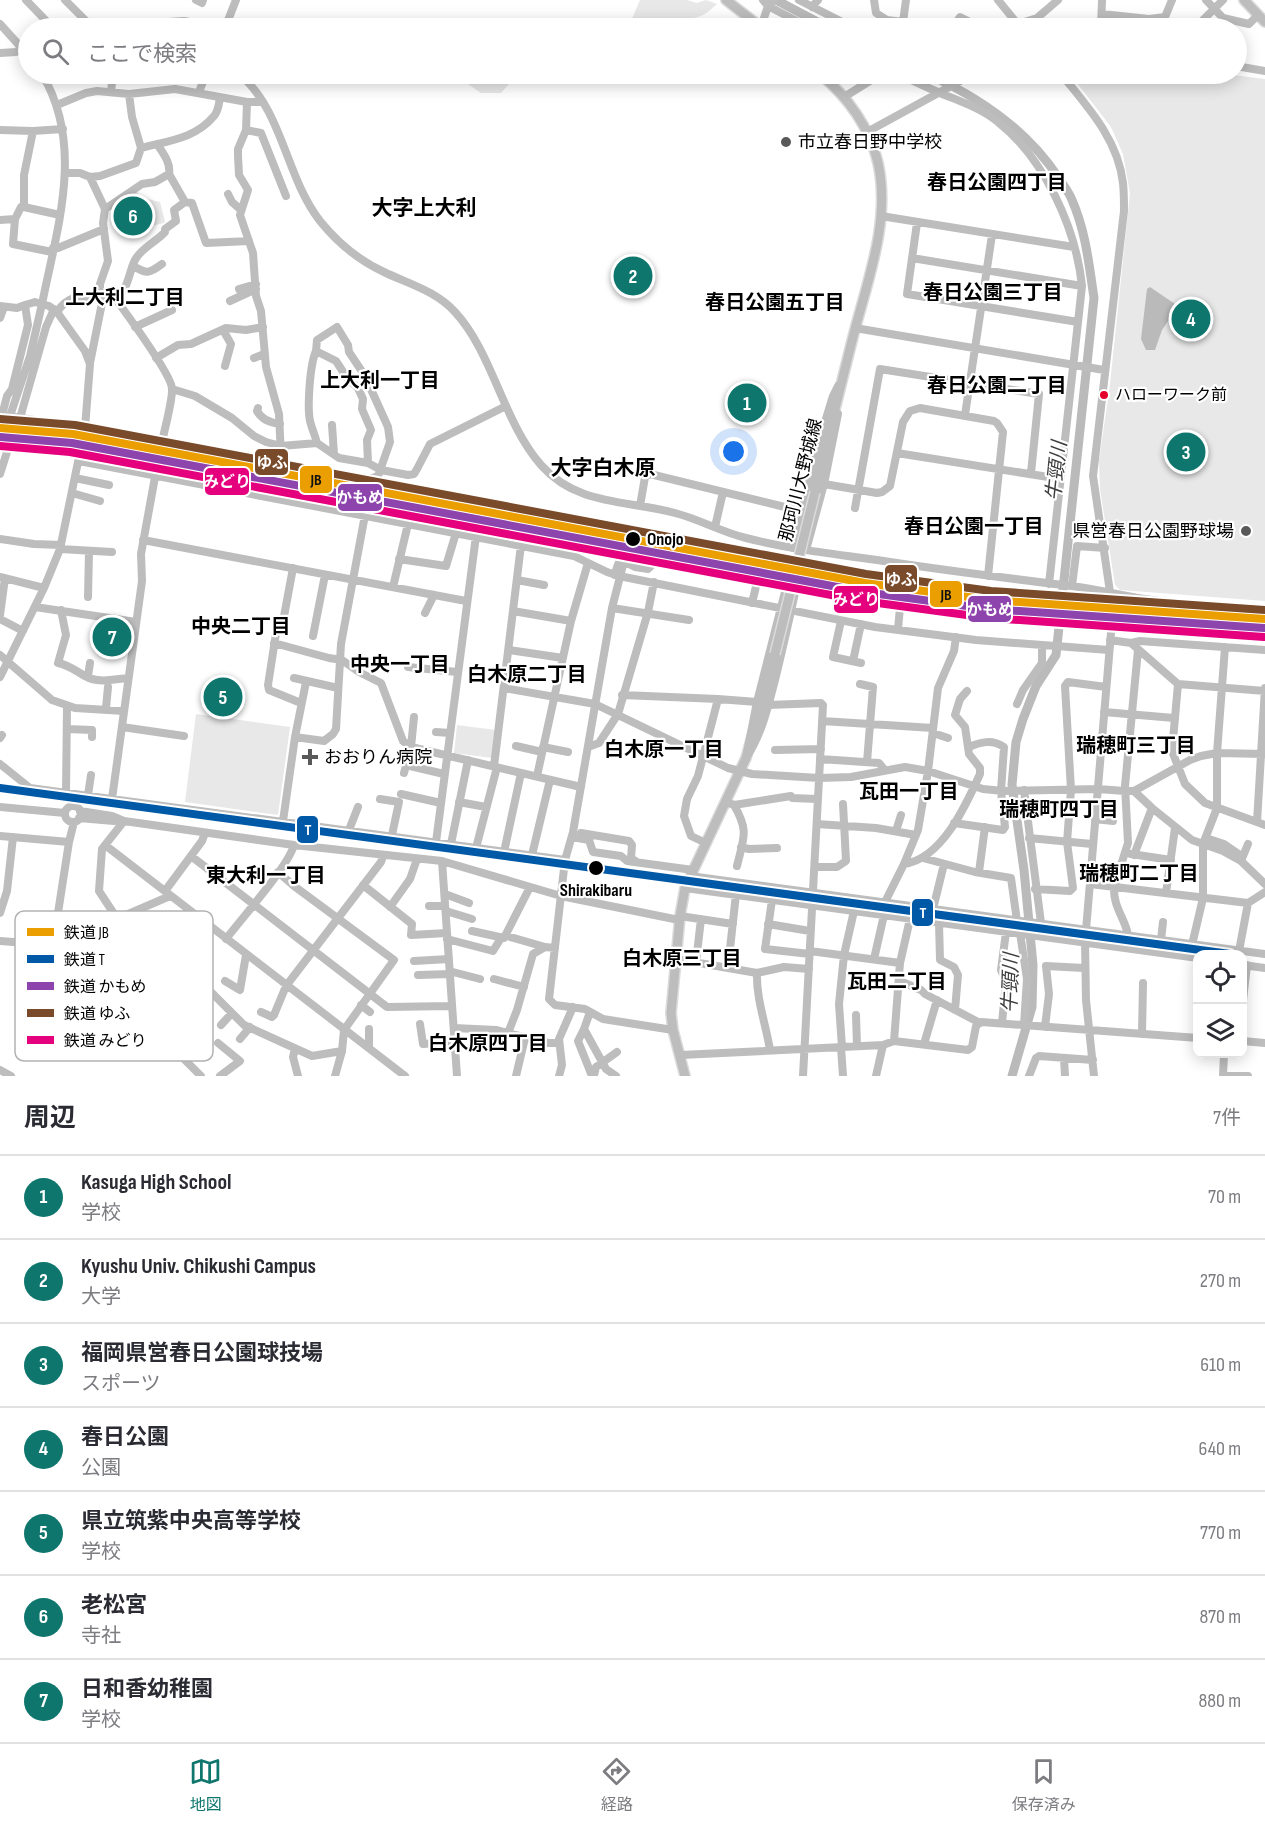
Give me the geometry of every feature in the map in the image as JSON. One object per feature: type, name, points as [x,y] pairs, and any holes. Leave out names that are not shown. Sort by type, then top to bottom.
[{"type":"main road","points":[[726,0],[748,18]]},
{"type":"main road","points":[[1244,0],[1263,17]]},
{"type":"main road","points":[[1253,0],[1263,17]]},
{"type":"main road","name":"那珂川大野城線","points":[[686,1076],[673,1030],[671,1013],[680,918],[686,888],[706,843],[730,803],[746,758],[775,654],[871,267],[881,216],[881,185],[874,147],[858,115],[830,84]]},
{"type":"street","points":[[26,0],[43,18]]},
{"type":"street","points":[[65,0],[83,18]]},
{"type":"street","points":[[196,0],[202,3],[203,0]]},
{"type":"street","points":[[229,18],[236,0]]},
{"type":"street","points":[[799,0],[834,18]]},
{"type":"street","points":[[812,7],[818,0]]},
{"type":"street","points":[[874,0],[876,13],[884,18]]},
{"type":"street","points":[[906,0],[906,18]]},
{"type":"street","points":[[998,0],[1013,18]]},
{"type":"street","points":[[1037,18],[1058,0]]},
{"type":"street","points":[[1102,0],[1102,18]]},
{"type":"street","points":[[1154,18],[1165,16],[1172,0]]},
{"type":"street","points":[[1206,0],[1223,18]]},
{"type":"street","points":[[1205,18],[1222,0]]},
{"type":"street","points":[[764,18],[768,2],[794,18]]},
{"type":"street","points":[[1102,14],[1140,18]]},
{"type":"street","points":[[1247,24],[1263,17]]},
{"type":"street","points":[[0,24],[18,43]]},
{"type":"street","points":[[0,53],[18,51]]},
{"type":"street","points":[[1247,68],[1265,71]]},
{"type":"street","points":[[11,413],[30,356],[42,304],[66,173],[63,129],[57,105],[48,84]]},
{"type":"street","points":[[111,92],[112,84]]},
{"type":"street","points":[[198,92],[202,84]]},
{"type":"street","points":[[250,84],[272,116],[298,186],[320,221],[343,245],[373,267],[422,288],[452,308],[463,320],[474,339],[526,445],[552,477],[573,490],[590,498],[680,514],[745,538],[792,548],[1072,586],[1154,601],[1265,610]]},
{"type":"street","points":[[844,97],[864,84]]},
{"type":"street","points":[[920,84],[972,106],[997,120],[1034,157],[1050,184],[1080,268],[1082,286],[1049,584]]},
{"type":"street","points":[[867,132],[952,84]]},
{"type":"street","points":[[1069,84],[1107,135],[1113,147],[1123,182],[1124,211],[1093,476],[1110,592],[1113,596],[1085,942],[1084,968],[1094,1076]]},
{"type":"street","points":[[57,105],[86,93],[129,94],[175,89],[247,102],[263,102]]},
{"type":"street","points":[[66,173],[80,173],[90,177],[100,176],[136,163],[141,148],[132,117],[129,94]]},
{"type":"street","points":[[141,148],[174,141],[191,134],[215,115],[220,98]]},
{"type":"street","points":[[247,102],[246,130],[238,149],[239,175],[249,190],[241,210],[241,219],[253,253],[263,327],[264,354],[278,408],[283,466],[283,500]]},
{"type":"street","points":[[0,130],[63,129]]},
{"type":"street","points":[[246,130],[261,133],[286,196]]},
{"type":"street","points":[[24,207],[24,175],[33,131]]},
{"type":"street","points":[[157,144],[167,160],[169,174],[185,202]]},
{"type":"street","points":[[105,209],[142,184],[155,182],[169,174]]},
{"type":"street","points":[[0,677],[44,588],[60,547],[85,428],[90,364],[103,298],[100,294],[100,284],[108,261],[104,229],[105,209],[90,177]]},
{"type":"street","points":[[228,194],[232,202],[241,210]]},
{"type":"street","points":[[20,418],[46,327],[56,310],[72,298],[115,298],[124,291],[138,255],[157,241],[165,229],[176,222],[174,210],[185,202],[192,203],[206,243],[249,241]]},
{"type":"street","points":[[60,215],[21,207],[15,219],[13,244],[53,250],[104,229]]},
{"type":"street","points":[[881,216],[1074,247]]},
{"type":"street","points":[[0,220],[15,219]]},
{"type":"street","points":[[917,223],[907,294],[1078,322]]},
{"type":"street","points":[[965,415],[992,235]]},
{"type":"street","points":[[912,258],[1082,286]]},
{"type":"street","points":[[133,266],[146,273],[162,264]]},
{"type":"street","points":[[239,289],[256,287]]},
{"type":"street","points":[[230,301],[243,297],[256,287]]},
{"type":"street","points":[[115,298],[168,377],[172,389],[162,443]]},
{"type":"street","points":[[0,318],[2,307],[17,308],[35,302],[56,310],[85,351],[90,364]]},
{"type":"street","points":[[26,305],[28,325],[12,388],[4,394],[2,416],[85,428],[367,480],[378,476],[381,470],[390,442],[388,427],[365,376],[349,352],[348,345],[337,327],[317,340],[312,360],[310,420],[317,443]]},
{"type":"street","points":[[135,327],[172,310]]},
{"type":"street","points":[[156,358],[178,345],[191,344],[223,330],[263,327]]},
{"type":"street","points":[[855,328],[1104,370]]},
{"type":"street","points":[[223,330],[231,345],[225,366]]},
{"type":"street","points":[[316,351],[336,361],[346,378],[358,388],[363,399],[362,409],[371,430],[367,440],[368,463]]},
{"type":"street","points":[[254,358],[264,354]]},
{"type":"street","points":[[855,508],[880,369],[1039,394],[1031,473]]},
{"type":"street","points":[[806,550],[835,433],[842,380]]},
{"type":"street","points":[[792,548],[825,422],[833,396],[842,380]]},
{"type":"street","points":[[172,389],[195,396],[266,442],[281,446],[317,443],[339,458],[368,463],[381,470],[408,475],[414,474],[430,444],[506,406]]},
{"type":"street","points":[[258,408],[256,411],[261,417],[270,423],[280,424]]},
{"type":"street","points":[[824,484],[877,493],[887,490],[890,486],[903,422],[909,411],[920,408],[994,421],[1003,432],[988,576]]},
{"type":"street","points":[[332,425],[334,454]]},
{"type":"street","points":[[0,474],[12,436],[1,441]]},
{"type":"street","points":[[897,453],[1060,479]]},
{"type":"street","points":[[79,461],[574,556],[617,576],[841,621],[956,637],[1108,650]]},
{"type":"street","points":[[640,506],[645,477],[650,474],[801,511]]},
{"type":"street","points":[[112,799],[142,581],[141,554],[155,477]]},
{"type":"street","points":[[75,478],[109,485]]},
{"type":"street","points":[[715,527],[723,492]]},
{"type":"street","points":[[72,493],[100,501]]},
{"type":"street","points":[[295,738],[322,741],[333,734],[336,729],[341,644],[365,515]]},
{"type":"street","points":[[393,587],[408,524]]},
{"type":"street","points":[[399,559],[446,566],[456,533]]},
{"type":"street","points":[[436,842],[476,536]]},
{"type":"street","points":[[0,540],[112,552]]},
{"type":"street","points":[[143,540],[466,601]]},
{"type":"street","points":[[476,848],[495,766],[521,545]]},
{"type":"street","points":[[1072,586],[1077,546],[1104,548]]},
{"type":"street","points":[[88,597],[90,551]]},
{"type":"street","points":[[617,576],[623,565],[627,563],[648,569],[651,566],[651,558],[627,556],[618,564],[573,835],[565,860],[549,999],[555,1005],[573,1007],[603,1019],[673,1030]]},
{"type":"street","points":[[537,776],[556,696],[562,658],[588,563]]},
{"type":"street","points":[[293,568],[282,627],[277,627],[269,690],[301,703]]},
{"type":"street","points":[[313,636],[325,574]]},
{"type":"street","points":[[752,603],[759,574]]},
{"type":"street","points":[[23,630],[0,617],[3,577],[44,588]]},
{"type":"street","points":[[517,580],[544,585]]},
{"type":"street","points":[[788,580],[797,584],[791,610],[768,705],[756,743],[746,758],[757,702],[788,580]]},
{"type":"street","points":[[588,747],[599,743],[618,714],[648,612],[654,582]]},
{"type":"street","points":[[426,613],[434,595]]},
{"type":"street","points":[[898,629],[901,597]]},
{"type":"street","points":[[35,607],[136,622]]},
{"type":"street","points":[[612,608],[689,620]]},
{"type":"street","points":[[62,610],[66,635],[58,663],[101,680],[128,678]]},
{"type":"street","points":[[513,611],[571,621]]},
{"type":"street","points":[[841,621],[833,657],[857,662],[861,624]]},
{"type":"street","points":[[885,902],[904,864],[921,820],[938,688],[954,651],[956,637]]},
{"type":"street","points":[[1110,640],[1265,650]]},
{"type":"street","points":[[274,643],[340,660],[381,683],[404,741],[411,747],[581,787]]},
{"type":"street","points":[[1131,643],[1178,684],[1265,689],[1263,754],[1257,822]]},
{"type":"street","points":[[1017,704],[1023,690],[1042,663],[1044,645]]},
{"type":"street","points":[[1192,945],[1203,898],[1203,844],[1217,808],[1217,753],[1225,647]]},
{"type":"street","points":[[508,650],[562,658]]},
{"type":"street","points":[[1128,936],[1116,905],[1114,887],[1128,840],[1131,714],[1138,650]]},
{"type":"street","points":[[0,655],[28,678],[47,698],[75,708],[106,708],[124,711]]},
{"type":"street","points":[[88,676],[90,663]]},
{"type":"street","points":[[408,667],[457,672]]},
{"type":"street","points":[[294,678],[338,688]]},
{"type":"street","points":[[283,821],[306,682]]},
{"type":"street","points":[[1035,889],[1072,890],[1067,842],[1071,790],[1065,686],[1068,682],[1106,687]]},
{"type":"street","points":[[860,683],[873,687],[867,762]]},
{"type":"street","points":[[1178,684],[1172,751],[1185,784],[1197,797],[1217,808],[1265,825]]},
{"type":"street","points":[[106,708],[108,687]]},
{"type":"street","points":[[504,688],[595,705],[740,772],[819,778],[851,777],[884,769],[905,767],[928,771],[974,787],[1002,791],[1098,789],[1129,791],[1190,760],[1217,753],[1263,754]]},
{"type":"street","points":[[904,864],[923,858],[940,842],[954,823],[980,771],[978,764],[969,754],[965,727],[955,715],[960,699],[967,691]]},
{"type":"street","points":[[622,695],[757,702]]},
{"type":"street","points":[[706,843],[691,836],[684,816],[687,799],[698,776],[718,699]]},
{"type":"street","points":[[768,705],[821,703],[823,705],[803,1076]]},
{"type":"street","points":[[58,911],[69,842],[67,836],[75,814],[67,706]]},
{"type":"street","points":[[1104,712],[1174,718]]},
{"type":"street","points":[[404,773],[411,747],[414,717]]},
{"type":"street","points":[[822,721],[871,723],[933,731],[948,738]]},
{"type":"street","points":[[122,727],[184,736]]},
{"type":"street","points":[[67,729],[92,730],[92,737]]},
{"type":"street","points":[[435,732],[450,733]]},
{"type":"street","points":[[954,823],[1003,830],[1005,827],[1002,791],[1003,746],[983,741],[969,747]]},
{"type":"street","points":[[516,746],[568,752]]},
{"type":"street","points":[[775,750],[821,749]]},
{"type":"street","points":[[820,759],[879,763],[884,769]]},
{"type":"street","points":[[451,844],[468,760]]},
{"type":"street","points":[[0,764],[30,788],[565,860]]},
{"type":"street","points":[[406,765],[444,774]]},
{"type":"street","points":[[504,852],[521,773]]},
{"type":"street","points":[[88,795],[92,775]]},
{"type":"street","points":[[532,855],[550,780]]},
{"type":"street","points":[[1024,790],[1041,923]]},
{"type":"street","points":[[1129,791],[1192,840],[1242,859],[1263,882]]},
{"type":"street","points":[[400,794],[441,803]]},
{"type":"street","points":[[737,866],[745,832],[742,820],[730,803],[790,796],[817,799]]},
{"type":"street","points":[[380,799],[399,802],[392,835]]},
{"type":"street","points":[[459,802],[486,807]]},
{"type":"street","points":[[815,867],[837,867],[846,861],[843,804]]},
{"type":"street","points":[[0,807],[65,813],[66,818],[75,814],[112,816],[124,821],[205,833],[383,856],[442,861],[561,896],[680,918],[733,924]]},
{"type":"street","points":[[349,830],[358,807]]},
{"type":"street","points":[[1134,855],[1152,808]]},
{"type":"street","points":[[896,831],[901,815]]},
{"type":"street","points":[[1095,819],[1113,821]]},
{"type":"street","points":[[112,911],[99,891],[102,849],[124,821]]},
{"type":"street","points":[[817,824],[844,825],[916,835]]},
{"type":"street","points":[[979,872],[985,827]]},
{"type":"street","points":[[1166,893],[1176,828]]},
{"type":"street","points":[[132,911],[167,893],[205,833]]},
{"type":"street","points":[[573,835],[624,840],[631,843],[631,858],[637,862]]},
{"type":"street","points":[[573,835],[589,840],[592,851],[597,853],[692,873],[813,893],[1231,950]]},
{"type":"street","points":[[0,836],[69,842]]},
{"type":"street","points":[[597,853],[596,842],[600,836]]},
{"type":"street","points":[[0,914],[7,891],[13,837]]},
{"type":"street","points":[[1029,838],[1092,844]]},
{"type":"street","points":[[623,857],[629,849],[629,845],[624,840]]},
{"type":"street","points":[[1242,859],[1248,844]]},
{"type":"street","points":[[226,939],[292,853],[294,845]]},
{"type":"street","points":[[105,846],[191,911]]},
{"type":"street","points":[[741,847],[777,848]]},
{"type":"street","points":[[1125,853],[1171,860]]},
{"type":"street","points":[[190,856],[387,1007],[452,1006]]},
{"type":"street","points":[[261,1012],[272,1017],[286,986],[383,856]]},
{"type":"street","points":[[923,858],[1011,878],[1017,921]]},
{"type":"street","points":[[390,907],[410,879],[417,859]]},
{"type":"street","points":[[442,861],[457,1076]]},
{"type":"street","points":[[933,909],[944,864]]},
{"type":"street","points":[[278,872],[394,960],[345,1030],[335,1076]]},
{"type":"street","points":[[1090,884],[1248,903],[1265,892]]},
{"type":"street","points":[[363,885],[412,924],[411,935],[447,936],[492,951],[504,937],[530,888]]},
{"type":"street","points":[[686,888],[1193,957]]},
{"type":"street","points":[[445,894],[469,903]]},
{"type":"street","points":[[728,967],[736,894]]},
{"type":"street","points":[[772,900],[765,949],[844,955],[900,963]]},
{"type":"street","points":[[1239,950],[1248,903]]},
{"type":"street","points":[[429,906],[446,908],[472,919]]},
{"type":"street","points":[[843,1076],[839,1004],[844,955],[854,911]]},
{"type":"street","points":[[874,959],[884,915]]},
{"type":"street","points":[[696,962],[701,919]]},
{"type":"street","points":[[894,1041],[900,963],[910,919]]},
{"type":"street","points":[[1161,940],[1163,922]]},
{"type":"street","points":[[939,923],[939,957],[942,962],[954,967],[958,975],[955,1010]]},
{"type":"street","points":[[768,924],[810,931]]},
{"type":"street","points":[[213,928],[405,1076]]},
{"type":"street","points":[[472,931],[555,948]]},
{"type":"street","points":[[1002,1023],[1006,982],[1001,970],[1006,932]]},
{"type":"street","points":[[1020,933],[1027,979],[1024,1025]]},
{"type":"street","points":[[0,941],[15,942]]},
{"type":"street","points":[[508,1033],[533,954],[545,946]]},
{"type":"street","points":[[1247,952],[1265,954]]},
{"type":"street","points":[[225,981],[240,990],[246,955]]},
{"type":"street","points":[[414,961],[449,959]]},
{"type":"street","points":[[676,959],[757,973],[784,967],[809,969]]},
{"type":"street","points":[[1247,965],[1265,968]]},
{"type":"street","points":[[1044,1027],[1049,994],[1047,966],[1084,968]]},
{"type":"street","points":[[418,975],[450,972],[480,979]]},
{"type":"street","points":[[757,973],[756,988],[770,1050]]},
{"type":"street","points":[[494,979],[524,987]]},
{"type":"street","points":[[900,981],[980,1023],[1193,1038]]},
{"type":"street","points":[[1142,1034],[1143,983]]},
{"type":"street","points":[[213,993],[244,1025],[295,1049],[312,1056],[342,1051]]},
{"type":"street","points":[[924,1044],[937,1000]]},
{"type":"street","points":[[361,1005],[370,1012]]},
{"type":"street","points":[[559,1076],[562,1065],[559,1043],[573,1007]]},
{"type":"street","points":[[590,1012],[578,1041],[593,1076]]},
{"type":"street","points":[[221,1025],[232,1013]]},
{"type":"street","points":[[856,1015],[857,1046]]},
{"type":"street","points":[[681,1055],[883,1045],[894,1041],[968,1050],[972,1047],[976,1026],[980,1023]]},
{"type":"street","points":[[420,1024],[423,1044],[455,1042]]},
{"type":"street","points":[[240,1039],[250,1027]]},
{"type":"street","points":[[454,1028],[508,1033],[548,1043],[559,1043]]},
{"type":"street","points":[[369,1029],[369,1048]]},
{"type":"street","points":[[584,1029],[602,1061],[616,1076]]},
{"type":"street","points":[[516,1076],[525,1038]]},
{"type":"street","points":[[1247,1041],[1265,1043]]},
{"type":"street","points":[[218,1043],[240,1061],[220,1076]]},
{"type":"street","points":[[876,1076],[883,1045]]},
{"type":"street","points":[[295,1049],[293,1057],[298,1076]]},
{"type":"street","points":[[593,1076],[596,1067],[617,1052]]},
{"type":"street","points":[[1029,1076],[1037,1056],[1093,1060]]},
{"type":"street","points":[[1064,1058],[1065,1076]]},
{"type":"street","points":[[1224,1058],[1223,1076],[1248,1076]]},
{"type":"street","points":[[186,1061],[201,1076]]},
{"type":"street","points":[[186,1076],[193,1069]]},
{"type":"street","points":[[0,1070],[11,1076]]},
{"type":"shaded area","points":[[640,0],[687,0],[697,3],[706,0],[717,4],[704,15],[696,18],[632,18]]},
{"type":"shaded area","points":[[1247,77],[1265,79],[1265,601],[1120,590],[1115,585],[1100,489],[1099,461],[1110,384],[1130,193],[1123,154],[1111,127],[1078,84],[1247,84]]},
{"type":"shaded area","points":[[468,84],[509,84],[501,93],[481,93]]},
{"type":"shaded area","points":[[137,190],[140,197],[160,202],[165,221],[125,236],[120,231],[126,224],[139,225],[134,212],[124,200]]},
{"type":"shaded area","points":[[1150,287],[1178,306],[1162,330],[1155,350],[1146,350],[1141,339],[1147,289]]},
{"type":"shaded area","points":[[845,581],[896,589],[895,596],[900,597],[898,605],[874,602],[874,597],[858,593]]},
{"type":"shaded area","points":[[196,714],[290,727],[278,815],[185,802]]},
{"type":"shaded area","points":[[457,725],[496,730],[492,758],[454,753]]},
{"type":"waterway","name":"牛頸川","points":[[776,0],[810,18]]},
{"type":"waterway","name":"牛頸川","points":[[948,84],[983,104],[1016,129],[1045,160],[1068,191],[1081,224],[1094,298],[1056,655],[1036,686],[1016,742],[1012,785],[1024,870],[1033,965],[1032,1007],[1012,1076]]},
{"type":"tunnel","points":[[3,440],[11,413]]},
{"type":"rail line","name":"ゆふ","points":[[0,419],[75,425],[866,574],[991,591],[1265,610]]},
{"type":"rail line","name":"JB","points":[[0,428],[73,434],[865,583],[990,600],[1265,619]]},
{"type":"rail line","name":"かもめ","points":[[0,437],[72,443],[864,592],[989,609],[1264,628]]},
{"type":"rail line","name":"みどり","points":[[0,446],[70,452],[863,601],[989,618],[1264,637]]},
{"type":"rail line","name":"T","points":[[0,788],[1200,950]]},
{"type":"place","name":"市立春日野中学校","points":[[786,142]]},
{"type":"place","name":"老松宮","points":[[133,216]]},
{"type":"place","name":"Kyushu Univ. Chikushi Campus","points":[[633,276]]},
{"type":"place","name":"春日公園","points":[[1191,319]]},
{"type":"place","name":"ハローワーク前","points":[[1104,395]]},
{"type":"place","name":"Kasuga High School","points":[[747,403]]},
{"type":"place","name":"福岡県営春日公園球技場","points":[[1186,452]]},
{"type":"place","name":"県営春日公園野球場","points":[[1246,531]]},
{"type":"place","name":"Onojo","points":[[633,539]]},
{"type":"place","name":"日和香幼稚園","points":[[112,637]]},
{"type":"place","name":"県立筑紫中央高等学校","points":[[223,697]]},
{"type":"place","name":"おおりん病院","points":[[310,757]]},
{"type":"place","name":"Shirakibaru","points":[[596,868]]},
{"type":"district","name":"春日公園四丁目","points":[[997,183]]},
{"type":"district","name":"大字上大利","points":[[424,208]]},
{"type":"district","name":"春日公園三丁目","points":[[993,293]]},
{"type":"district","name":"上大利二丁目","points":[[125,298]]},
{"type":"district","name":"春日公園五丁目","points":[[775,303]]},
{"type":"district","name":"上大利一丁目","points":[[380,381]]},
{"type":"district","name":"春日公園二丁目","points":[[997,386]]},
{"type":"district","name":"大字白木原","points":[[603,468]]},
{"type":"district","name":"春日公園一丁目","points":[[974,527]]},
{"type":"district","name":"中央二丁目","points":[[241,627]]},
{"type":"district","name":"中央一丁目","points":[[400,665]]},
{"type":"district","name":"白木原二丁目","points":[[527,675]]},
{"type":"district","name":"瑞穂町三丁目","points":[[1136,746]]},
{"type":"district","name":"白木原一丁目","points":[[664,750]]},
{"type":"district","name":"瓦田一丁目","points":[[909,792]]},
{"type":"district","name":"瑞穂町四丁目","points":[[1059,810]]},
{"type":"district","name":"瑞穂町二丁目","points":[[1139,874]]},
{"type":"district","name":"東大利一丁目","points":[[266,876]]},
{"type":"district","name":"白木原三丁目","points":[[682,959]]},
{"type":"district","name":"瓦田二丁目","points":[[897,982]]},
{"type":"district","name":"白木原四丁目","points":[[488,1044]]}]
